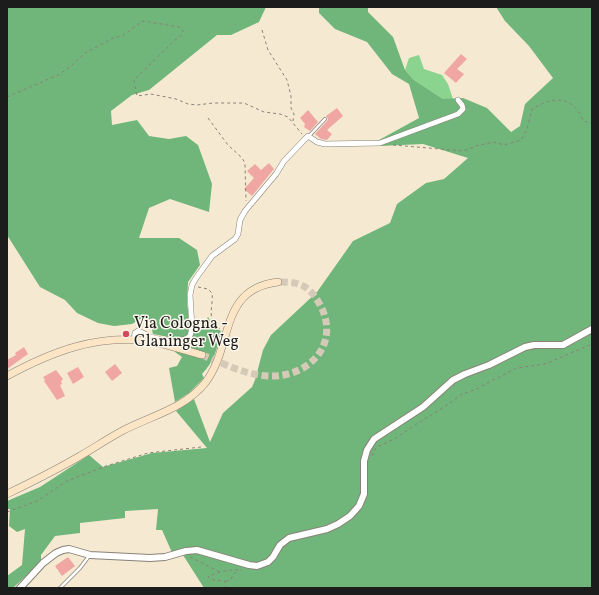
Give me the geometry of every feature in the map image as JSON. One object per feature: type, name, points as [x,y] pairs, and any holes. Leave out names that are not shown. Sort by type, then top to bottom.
[{"type":"main road","points":[[7,494],[48,474],[129,428],[177,406],[190,398],[204,383],[215,367],[232,317],[240,301],[260,286],[278,282]]},
{"type":"main road","points":[[7,376],[32,362],[74,346],[98,341],[134,340],[174,346],[202,355]]},
{"type":"street","points":[[134,340],[135,333],[138,331],[152,337],[181,341],[188,339],[192,328],[190,301],[192,285],[208,260],[235,239],[238,234],[240,220],[245,211],[276,174],[284,161],[308,136],[317,142],[325,144],[382,143],[461,113],[463,107],[458,100]]},
{"type":"street","points":[[20,588],[43,563],[56,553],[63,550],[90,555],[150,558],[165,557],[186,551],[197,550],[257,566],[264,565],[270,560],[280,545],[288,538],[328,529],[338,524],[356,510],[361,502],[364,489],[365,455],[370,444],[380,435],[404,421],[423,407],[458,377],[489,365],[525,347],[534,345],[563,345],[592,329]]},
{"type":"lane","points":[[308,136],[325,119]]},
{"type":"lane","points":[[60,588],[80,568],[90,555]]},
{"type":"path","points":[[7,97],[58,76],[85,53],[113,38],[122,36],[143,21],[179,27],[183,30],[182,35],[134,80],[138,96],[151,94],[197,105],[213,103],[244,103],[264,112],[280,114],[288,117],[293,121],[294,125],[301,133],[308,136]]},
{"type":"path","points":[[262,30],[271,55],[287,80],[292,96],[291,108],[294,114],[293,121]]},
{"type":"path","points":[[382,143],[464,151],[476,146],[494,142],[504,145],[511,144],[521,140],[527,129],[532,109],[541,104],[560,100],[571,102],[579,111],[583,120],[592,124]]},
{"type":"path","points":[[208,118],[245,163],[245,211]]},
{"type":"path","points":[[192,285],[210,291],[212,296],[211,316],[212,320],[219,328]]},
{"type":"path","points":[[371,460],[375,449],[396,438],[462,394],[474,390],[512,370],[545,364],[592,344]]},
{"type":"path","points":[[7,512],[37,501],[67,481],[106,466],[148,453],[201,447]]},
{"type":"path","points":[[197,550],[196,554],[190,557],[221,572],[215,573],[208,577],[214,580],[231,580],[233,574],[240,570]]},
{"type":"path","points":[[224,588],[226,586],[225,581]]},
{"type":"green space","points":[[7,7],[266,7],[259,22],[231,35],[217,35],[149,90],[132,95],[111,111],[112,125],[137,120],[149,136],[169,139],[186,136],[198,145],[212,184],[209,212],[170,199],[149,208],[139,238],[179,238],[197,250],[200,265],[188,282],[187,303],[190,326],[203,326],[208,317],[215,328],[221,331],[215,354],[210,364],[202,374],[204,378],[189,393],[175,402],[169,368],[177,366],[182,357],[175,352],[173,338],[153,334],[150,321],[146,316],[132,324],[114,326],[98,323],[77,313],[65,300],[40,287],[7,235]]},
{"type":"green space","points":[[319,7],[368,7],[368,12],[393,37],[405,70],[414,80],[443,99],[463,98],[487,108],[511,132],[520,126],[525,104],[553,78],[529,46],[505,21],[496,7],[592,7],[592,588],[204,588],[183,555],[174,557],[162,530],[156,530],[158,509],[125,511],[125,518],[80,523],[80,533],[55,536],[41,555],[41,562],[13,588],[7,588],[7,576],[22,565],[25,529],[17,532],[9,526],[10,509],[7,509],[7,501],[40,487],[89,455],[103,467],[152,453],[207,448],[176,411],[194,399],[210,442],[223,413],[252,387],[263,350],[271,335],[317,292],[353,241],[390,223],[397,204],[426,183],[444,179],[468,158],[423,144],[380,146],[379,140],[419,118],[409,84],[392,74],[367,42],[335,29],[319,13]]},
{"type":"green space","points":[[419,55],[424,69],[442,75],[448,84],[453,99],[443,99],[414,80],[405,70],[409,58]]},
{"type":"building","points":[[461,54],[467,59],[457,69],[464,74],[456,83],[444,73]]},
{"type":"building","points":[[337,108],[343,116],[327,130],[332,134],[327,140],[321,139],[315,134],[327,121],[328,119],[326,116]]},
{"type":"building","points":[[308,110],[318,122],[310,131],[304,127],[305,124],[300,118]]},
{"type":"building","points":[[269,163],[274,169],[252,196],[244,189],[254,178],[247,171],[255,164],[261,170]]},
{"type":"building","points":[[24,347],[28,354],[7,369],[7,360],[16,355],[15,353]]},
{"type":"building","points":[[115,364],[122,373],[112,381],[105,372]]},
{"type":"building","points":[[78,367],[84,377],[73,384],[67,373]]},
{"type":"building","points":[[56,370],[63,379],[61,381],[62,384],[60,385],[65,396],[57,400],[44,381],[45,380],[43,377]]},
{"type":"building","points":[[68,557],[75,566],[62,576],[55,566]]},
{"type":"tunnel","points":[[202,355],[243,371],[268,376],[294,372],[306,366],[315,358],[322,349],[326,337],[326,325],[323,311],[313,294],[302,285],[288,282],[278,282]]},
{"type":"place","name":"Via Cologna - Glaninger Weg","points":[[126,334]]}]
